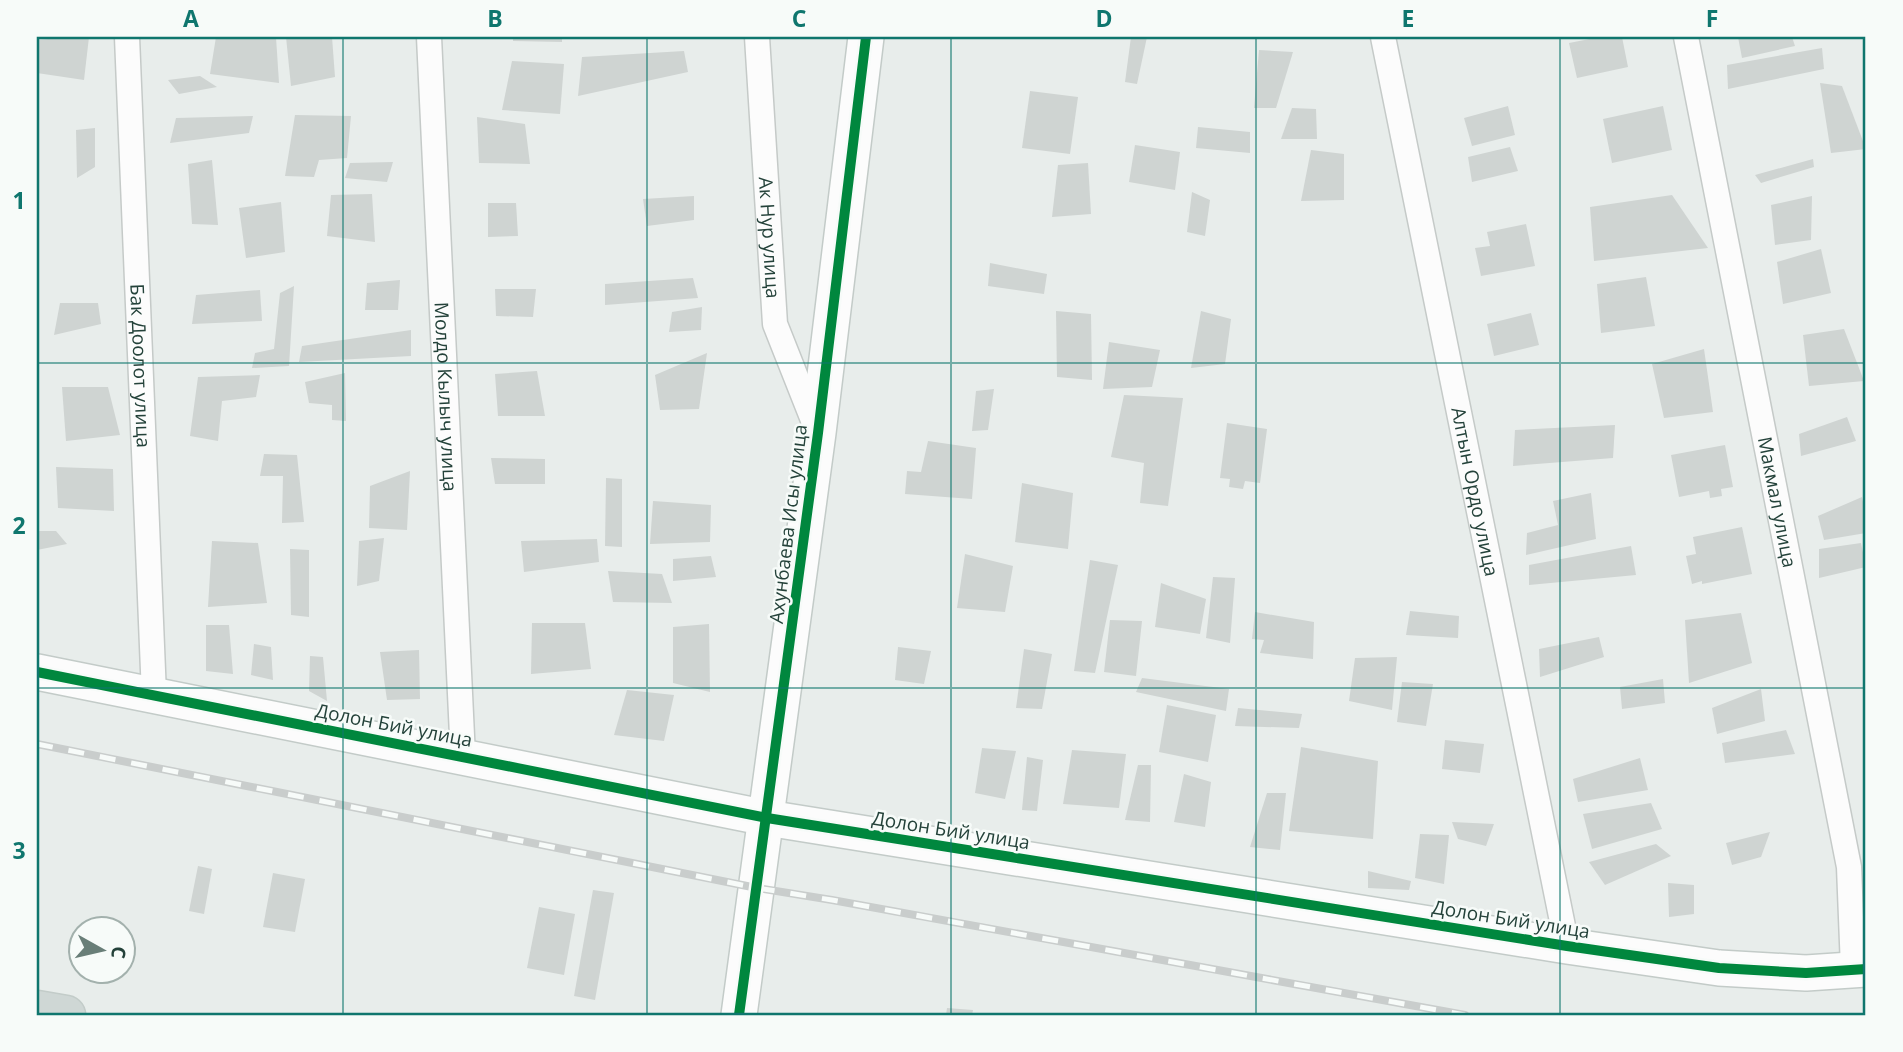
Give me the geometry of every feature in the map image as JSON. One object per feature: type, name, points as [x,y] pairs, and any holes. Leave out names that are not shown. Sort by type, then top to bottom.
[{"type":"main road","points":[[37,1010],[66,1015]]},
{"type":"street","name":"Бак Доолот улица","points":[[127,37],[154,695]]},
{"type":"street","name":"Молдо Кылыч улица","points":[[429,37],[463,757]]},
{"type":"street","name":"Ак Нур улица","points":[[757,37],[775,324],[817,433]]},
{"type":"street","name":"Ахунбаева Исы улица","points":[[739,1015],[817,433],[866,37]]},
{"type":"street","name":"Алтын Ордо улица","points":[[1383,37],[1567,946]]},
{"type":"street","name":"Макмал улица","points":[[1686,37],[1849,867],[1859,968]]},
{"type":"street","name":"Долон Бий улица","points":[[37,672],[767,818],[1719,968],[1806,973],[1859,968]]},
{"type":"building","points":[[89,37],[84,80],[37,73],[37,40]]},
{"type":"building","points":[[216,37],[276,37],[279,83],[210,74]]},
{"type":"building","points":[[286,37],[332,37],[335,77],[291,86]]},
{"type":"building","points":[[513,37],[562,37],[562,42],[513,41]]},
{"type":"building","points":[[1131,37],[1147,37],[1137,84],[1125,82]]},
{"type":"building","points":[[1600,37],[1622,37],[1628,67],[1577,78],[1569,43]]},
{"type":"building","points":[[1738,37],[1792,37],[1795,46],[1742,58]]},
{"type":"building","points":[[1822,48],[1824,69],[1728,89],[1727,65]]},
{"type":"building","points":[[1259,50],[1293,52],[1276,108],[1254,108]]},
{"type":"building","points":[[684,51],[688,72],[578,96],[582,57]]},
{"type":"building","points":[[512,61],[564,64],[560,114],[502,110]]},
{"type":"building","points":[[200,76],[217,87],[179,94],[168,80]]},
{"type":"building","points":[[1820,83],[1842,86],[1866,149],[1831,153]]},
{"type":"building","points":[[1030,91],[1078,97],[1070,154],[1022,148]]},
{"type":"building","points":[[1508,106],[1515,135],[1472,146],[1464,118]]},
{"type":"building","points":[[1663,106],[1672,150],[1612,163],[1603,119]]},
{"type":"building","points":[[1292,108],[1316,109],[1317,139],[1281,139]]},
{"type":"building","points":[[295,115],[351,116],[347,158],[319,160],[314,177],[285,176]]},
{"type":"building","points":[[253,116],[249,133],[170,143],[176,118]]},
{"type":"building","points":[[477,117],[525,124],[530,164],[479,163]]},
{"type":"building","points":[[1198,127],[1250,132],[1250,153],[1196,148]]},
{"type":"building","points":[[95,128],[95,167],[77,178],[76,130]]},
{"type":"building","points":[[1135,145],[1180,152],[1175,190],[1129,182]]},
{"type":"building","points":[[1510,147],[1518,171],[1472,182],[1468,157]]},
{"type":"building","points":[[1311,150],[1344,154],[1344,200],[1301,201]]},
{"type":"building","points":[[1813,159],[1814,167],[1761,183],[1755,175]]},
{"type":"building","points":[[212,160],[218,225],[192,224],[188,164]]},
{"type":"building","points":[[393,162],[387,182],[345,178],[350,163]]},
{"type":"building","points":[[1088,163],[1091,214],[1052,217],[1058,165]]},
{"type":"building","points":[[1192,192],[1210,200],[1205,236],[1187,232]]},
{"type":"building","points":[[372,194],[375,242],[327,236],[331,195]]},
{"type":"building","points":[[1672,195],[1708,248],[1594,261],[1590,207]]},
{"type":"building","points":[[694,196],[694,220],[647,226],[643,199]]},
{"type":"building","points":[[1812,196],[1811,240],[1775,245],[1771,205]]},
{"type":"building","points":[[281,202],[285,252],[246,258],[239,208]]},
{"type":"building","points":[[488,203],[516,203],[518,236],[488,237]]},
{"type":"building","points":[[1526,224],[1535,266],[1481,276],[1475,248],[1490,246],[1487,232]]},
{"type":"building","points":[[1821,249],[1831,293],[1783,304],[1777,262]]},
{"type":"building","points":[[990,263],[1047,274],[1044,294],[988,286]]},
{"type":"building","points":[[1646,277],[1655,326],[1601,333],[1597,284]]},
{"type":"building","points":[[693,278],[698,298],[605,305],[605,284]]},
{"type":"building","points":[[400,280],[398,310],[365,310],[367,283]]},
{"type":"building","points":[[294,286],[289,366],[252,368],[255,353],[274,349],[280,293]]},
{"type":"building","points":[[495,289],[536,289],[533,317],[496,316]]},
{"type":"building","points":[[260,290],[262,321],[192,324],[196,295]]},
{"type":"building","points":[[60,303],[98,303],[101,324],[54,335]]},
{"type":"building","points":[[702,307],[701,330],[669,332],[672,312]]},
{"type":"building","points":[[1056,311],[1091,314],[1092,380],[1057,377]]},
{"type":"building","points":[[1201,311],[1231,319],[1225,364],[1191,368]]},
{"type":"building","points":[[1531,313],[1539,345],[1494,356],[1487,324]]},
{"type":"building","points":[[1844,329],[1864,381],[1809,386],[1803,335]]},
{"type":"building","points":[[411,330],[411,356],[299,362],[302,346]]},
{"type":"building","points":[[1109,342],[1160,350],[1152,387],[1103,389]]},
{"type":"building","points":[[1704,349],[1713,412],[1664,418],[1652,364]]},
{"type":"building","points":[[707,353],[699,409],[660,410],[655,375]]},
{"type":"building","points":[[537,371],[545,416],[498,416],[495,374]]},
{"type":"building","points":[[345,373],[346,421],[332,420],[332,405],[309,403],[305,382]]},
{"type":"building","points":[[260,375],[256,397],[222,401],[218,441],[190,436],[198,377]]},
{"type":"building","points":[[62,387],[108,387],[120,435],[66,441]]},
{"type":"building","points":[[994,389],[988,430],[972,431],[976,391]]},
{"type":"building","points":[[1124,395],[1183,398],[1168,506],[1140,503],[1144,463],[1111,457]]},
{"type":"building","points":[[1847,417],[1856,441],[1801,456],[1799,434]]},
{"type":"building","points":[[1227,423],[1267,429],[1260,483],[1245,481],[1243,489],[1229,487],[1230,479],[1220,478]]},
{"type":"building","points":[[1615,425],[1613,458],[1513,466],[1515,430]]},
{"type":"building","points":[[928,441],[976,448],[972,499],[905,494],[907,471],[921,472]]},
{"type":"building","points":[[1725,445],[1733,487],[1721,489],[1722,496],[1710,498],[1709,491],[1679,497],[1671,455]]},
{"type":"building","points":[[264,454],[297,455],[304,522],[282,523],[283,476],[260,476]]},
{"type":"building","points":[[491,458],[545,459],[545,484],[495,484]]},
{"type":"building","points":[[56,467],[113,469],[114,511],[58,508]]},
{"type":"building","points":[[410,471],[407,530],[369,528],[370,486]]},
{"type":"building","points":[[606,478],[622,479],[622,547],[605,546]]},
{"type":"building","points":[[1022,483],[1073,493],[1068,549],[1015,542]]},
{"type":"building","points":[[1591,493],[1596,539],[1526,555],[1527,533],[1558,525],[1553,501]]},
{"type":"building","points":[[1862,497],[1866,533],[1824,540],[1818,516]]},
{"type":"building","points":[[653,501],[711,505],[710,542],[650,544]]},
{"type":"building","points":[[1742,527],[1752,574],[1692,584],[1686,556],[1696,554],[1693,537]]},
{"type":"building","points":[[37,531],[56,531],[67,544],[37,550]]},
{"type":"building","points":[[384,538],[379,581],[357,586],[359,541]]},
{"type":"building","points":[[597,539],[599,562],[524,572],[521,541]]},
{"type":"building","points":[[212,541],[258,543],[267,603],[208,607]]},
{"type":"building","points":[[1861,543],[1866,567],[1819,578],[1819,549]]},
{"type":"building","points":[[1631,546],[1636,575],[1529,585],[1529,565]]},
{"type":"building","points":[[290,549],[309,550],[309,617],[291,615]]},
{"type":"building","points":[[965,554],[1013,566],[1005,612],[957,608]]},
{"type":"building","points":[[711,556],[716,577],[673,581],[673,559]]},
{"type":"building","points":[[1090,560],[1118,565],[1095,673],[1074,671]]},
{"type":"building","points":[[608,571],[662,574],[672,603],[613,602]]},
{"type":"building","points":[[1213,577],[1235,578],[1230,643],[1206,638]]},
{"type":"building","points":[[1161,583],[1206,599],[1200,634],[1155,627]]},
{"type":"building","points":[[1410,611],[1459,616],[1458,638],[1406,635]]},
{"type":"building","points":[[1255,612],[1314,622],[1313,659],[1260,653],[1264,640],[1252,639]]},
{"type":"building","points":[[1741,613],[1752,663],[1689,683],[1685,620]]},
{"type":"building","points":[[1110,620],[1142,621],[1136,676],[1104,672]]},
{"type":"building","points":[[532,623],[585,623],[591,669],[531,674]]},
{"type":"building","points":[[709,624],[710,692],[673,683],[673,627]]},
{"type":"building","points":[[206,625],[229,625],[233,674],[206,671]]},
{"type":"building","points":[[1599,637],[1604,657],[1540,677],[1539,649]]},
{"type":"building","points":[[254,644],[271,647],[273,680],[251,675]]},
{"type":"building","points":[[898,647],[931,651],[924,684],[895,680]]},
{"type":"building","points":[[1024,649],[1052,654],[1042,709],[1016,708]]},
{"type":"building","points":[[419,650],[420,699],[387,700],[380,652]]},
{"type":"building","points":[[310,656],[323,657],[327,701],[309,691]]},
{"type":"building","points":[[1397,657],[1392,710],[1349,701],[1355,658]]},
{"type":"building","points":[[1142,678],[1229,689],[1226,711],[1136,692]]},
{"type":"building","points":[[1663,679],[1665,703],[1622,709],[1620,687]]},
{"type":"building","points":[[1402,682],[1433,684],[1426,726],[1397,722]]},
{"type":"building","points":[[1761,689],[1765,721],[1717,734],[1712,708]]},
{"type":"building","points":[[627,690],[674,695],[664,741],[614,735]]},
{"type":"building","points":[[1167,705],[1216,715],[1208,762],[1159,752]]},
{"type":"building","points":[[1238,708],[1302,714],[1299,728],[1235,726]]},
{"type":"building","points":[[1786,730],[1795,754],[1725,763],[1722,743]]},
{"type":"building","points":[[1445,740],[1484,744],[1480,773],[1442,769]]},
{"type":"building","points":[[1301,747],[1378,761],[1373,839],[1289,831]]},
{"type":"building","points":[[982,748],[1016,751],[1005,799],[975,793]]},
{"type":"building","points":[[1072,750],[1126,754],[1119,808],[1063,804]]},
{"type":"building","points":[[1027,757],[1043,760],[1037,811],[1022,810]]},
{"type":"building","points":[[1640,758],[1648,790],[1578,802],[1573,779]]},
{"type":"building","points":[[1138,765],[1151,765],[1150,822],[1125,820]]},
{"type":"building","points":[[1184,774],[1211,782],[1205,827],[1174,822]]},
{"type":"building","points":[[1267,793],[1286,793],[1280,850],[1250,847]]},
{"type":"building","points":[[1651,803],[1662,829],[1592,849],[1583,814]]},
{"type":"building","points":[[1452,822],[1494,824],[1486,846],[1458,839]]},
{"type":"building","points":[[1770,832],[1761,857],[1732,865],[1726,843]]},
{"type":"building","points":[[1420,834],[1449,835],[1444,884],[1415,878]]},
{"type":"building","points":[[1656,844],[1671,856],[1605,885],[1589,862]]},
{"type":"building","points":[[198,866],[212,869],[204,914],[189,911]]},
{"type":"building","points":[[1368,871],[1411,881],[1409,890],[1368,888]]},
{"type":"building","points":[[273,873],[305,879],[295,932],[263,927]]},
{"type":"building","points":[[1668,883],[1694,885],[1694,914],[1669,917]]},
{"type":"building","points":[[593,890],[614,893],[595,1000],[574,996]]},
{"type":"building","points":[[539,907],[575,914],[564,975],[527,968]]},
{"type":"building","points":[[947,1008],[973,1010],[972,1015],[946,1015]]},
{"type":"railway","points":[[37,744],[757,888],[1465,1015]]},
{"type":"cycle path","points":[[739,1015],[818,433],[866,37]]},
{"type":"cycle path","points":[[37,672],[767,818],[1719,968],[1806,973],[1866,969]]}]
